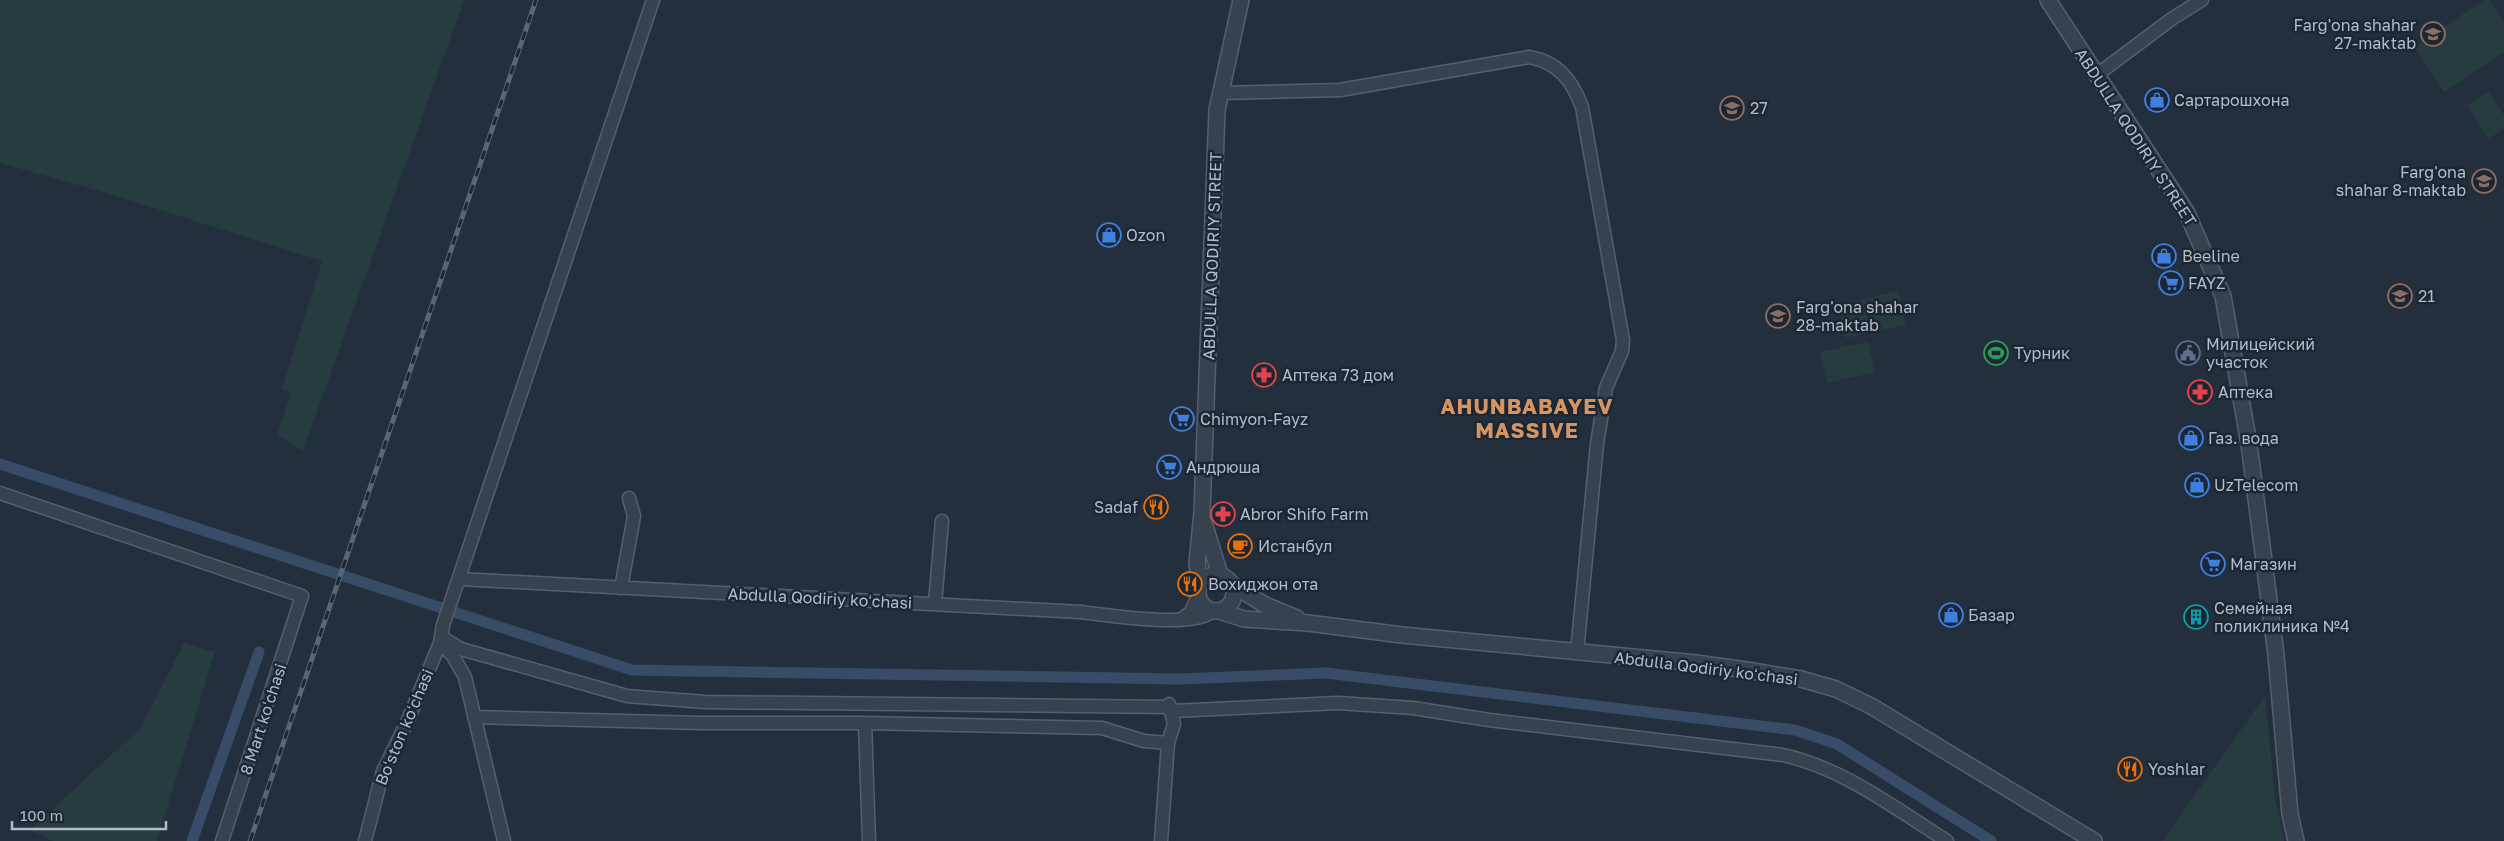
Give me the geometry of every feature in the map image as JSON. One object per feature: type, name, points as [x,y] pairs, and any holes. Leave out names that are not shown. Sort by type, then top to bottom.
[{"type":"street","name":"Boʻston koʻchasi","points":[[365,841],[383,771],[408,720],[441,635],[653,0]]},
{"type":"street","name":"ABDULLA QODIRIY STREET","points":[[1202,514],[1217,110],[1241,0]]},
{"type":"street","name":"ABDULLA QODIRIY STREET","points":[[2048,0],[2187,213],[2222,296],[2249,444],[2276,656],[2290,814],[2296,841]]},
{"type":"street","points":[[2098,74],[2174,18],[2202,0]]},
{"type":"street","points":[[1221,93],[1346,90],[1529,56],[1556,66],[1572,85],[1582,107],[1623,340],[1622,351],[1606,388],[1596,453],[1576,652]]},
{"type":"street","name":"8 Mart koʻchasi","points":[[0,493],[302,596],[222,841]]},
{"type":"street","points":[[622,588],[634,516],[629,498]]},
{"type":"street","points":[[1180,620],[1191,612],[1199,590],[1208,577],[1220,575],[1202,514]]},
{"type":"street","points":[[1199,590],[1197,563],[1202,514]]},
{"type":"street","points":[[935,604],[942,520]]},
{"type":"street","name":"Abdulla Qodiriy koʻchasi","points":[[1220,575],[1265,605],[1308,623]]},
{"type":"street","name":"Abdulla Qodiriy koʻchasi","points":[[460,579],[935,604],[1180,620],[1202,617],[1216,611]]},
{"type":"street","points":[[1216,611],[1232,602],[1234,596],[1233,585]]},
{"type":"street","name":"Abdulla Qodiriy koʻchasi","points":[[1199,590],[1203,605],[1244,619],[1308,623],[1402,635],[1744,670],[1801,679],[1836,689],[1871,706],[2094,841]]},
{"type":"street","points":[[441,635],[461,649],[627,696],[705,702],[1170,706],[1338,703],[1406,708],[1489,720],[1783,755],[1804,760],[1864,790],[1947,841]]},
{"type":"street","points":[[441,635],[465,676],[504,841]]},
{"type":"street","points":[[1161,841],[1168,742],[1174,724],[1170,706]]},
{"type":"street","points":[[474,717],[702,723],[865,723],[1102,728],[1144,741],[1168,742]]},
{"type":"street","points":[[865,723],[869,841]]},
{"type":"green space","points":[[0,0],[464,0],[303,451],[277,435],[291,394],[282,389],[322,261],[103,192],[0,163]]},
{"type":"green space","points":[[2484,0],[2489,0],[2504,22],[2504,52],[2444,92],[2414,47]]},
{"type":"green space","points":[[2488,92],[2504,115],[2504,128],[2489,139],[2467,106]]},
{"type":"green space","points":[[1898,291],[1906,325],[1846,338],[1839,305]]},
{"type":"green space","points":[[1868,342],[1875,372],[1827,383],[1820,352]]},
{"type":"green space","points":[[184,643],[215,652],[157,841],[53,841],[30,830],[141,727]]},
{"type":"green space","points":[[2265,696],[2275,796],[2284,841],[2162,841]]},
{"type":"waterway","points":[[0,464],[632,670],[1179,679],[1326,673],[1795,730],[1837,744],[1991,841]]},
{"type":"waterway","points":[[192,841],[259,652]]},
{"type":"railway","points":[[250,841],[536,0]]},
{"type":"place","name":"Farg'ona shahar 27-maktab","points":[[2433,34]]},
{"type":"place","name":"Сартарошхона","points":[[2157,100]]},
{"type":"place","name":"27","points":[[1732,108]]},
{"type":"place","name":"Farg'ona shahar 8-maktab","points":[[2484,181]]},
{"type":"place","name":"Ozon","points":[[1109,235]]},
{"type":"place","name":"Beeline","points":[[2164,256]]},
{"type":"place","name":"FAYZ","points":[[2171,283]]},
{"type":"place","name":"21","points":[[2400,296]]},
{"type":"place","name":"Farg'ona shahar 28-maktab","points":[[1778,316]]},
{"type":"place","name":"Турник","points":[[1996,353]]},
{"type":"place","name":"Милицейский участок","points":[[2188,353]]},
{"type":"place","name":"Аптека 73 дом","points":[[1264,375]]},
{"type":"place","name":"Аптека","points":[[2200,392]]},
{"type":"place","name":"Chimyon-Fayz","points":[[1182,419]]},
{"type":"place","name":"Газ. вода","points":[[2191,438]]},
{"type":"place","name":"Андрюша","points":[[1169,467]]},
{"type":"place","name":"UzTelecom","points":[[2197,485]]},
{"type":"place","name":"Sadaf","points":[[1156,507]]},
{"type":"place","name":"Abror Shifo Farm","points":[[1223,514]]},
{"type":"place","name":"Истанбул","points":[[1240,546]]},
{"type":"place","name":"Магазин","points":[[2213,564]]},
{"type":"place","name":"Вохиджон ота","points":[[1190,584]]},
{"type":"place","name":"Базар","points":[[1951,615]]},
{"type":"place","name":"Семейная поликлиника №4","points":[[2196,617]]},
{"type":"place","name":"Yoshlar","points":[[2130,769]]},
{"type":"district","name":"AHUNBABAYEV MASSIVE","points":[[1527,419]]}]
